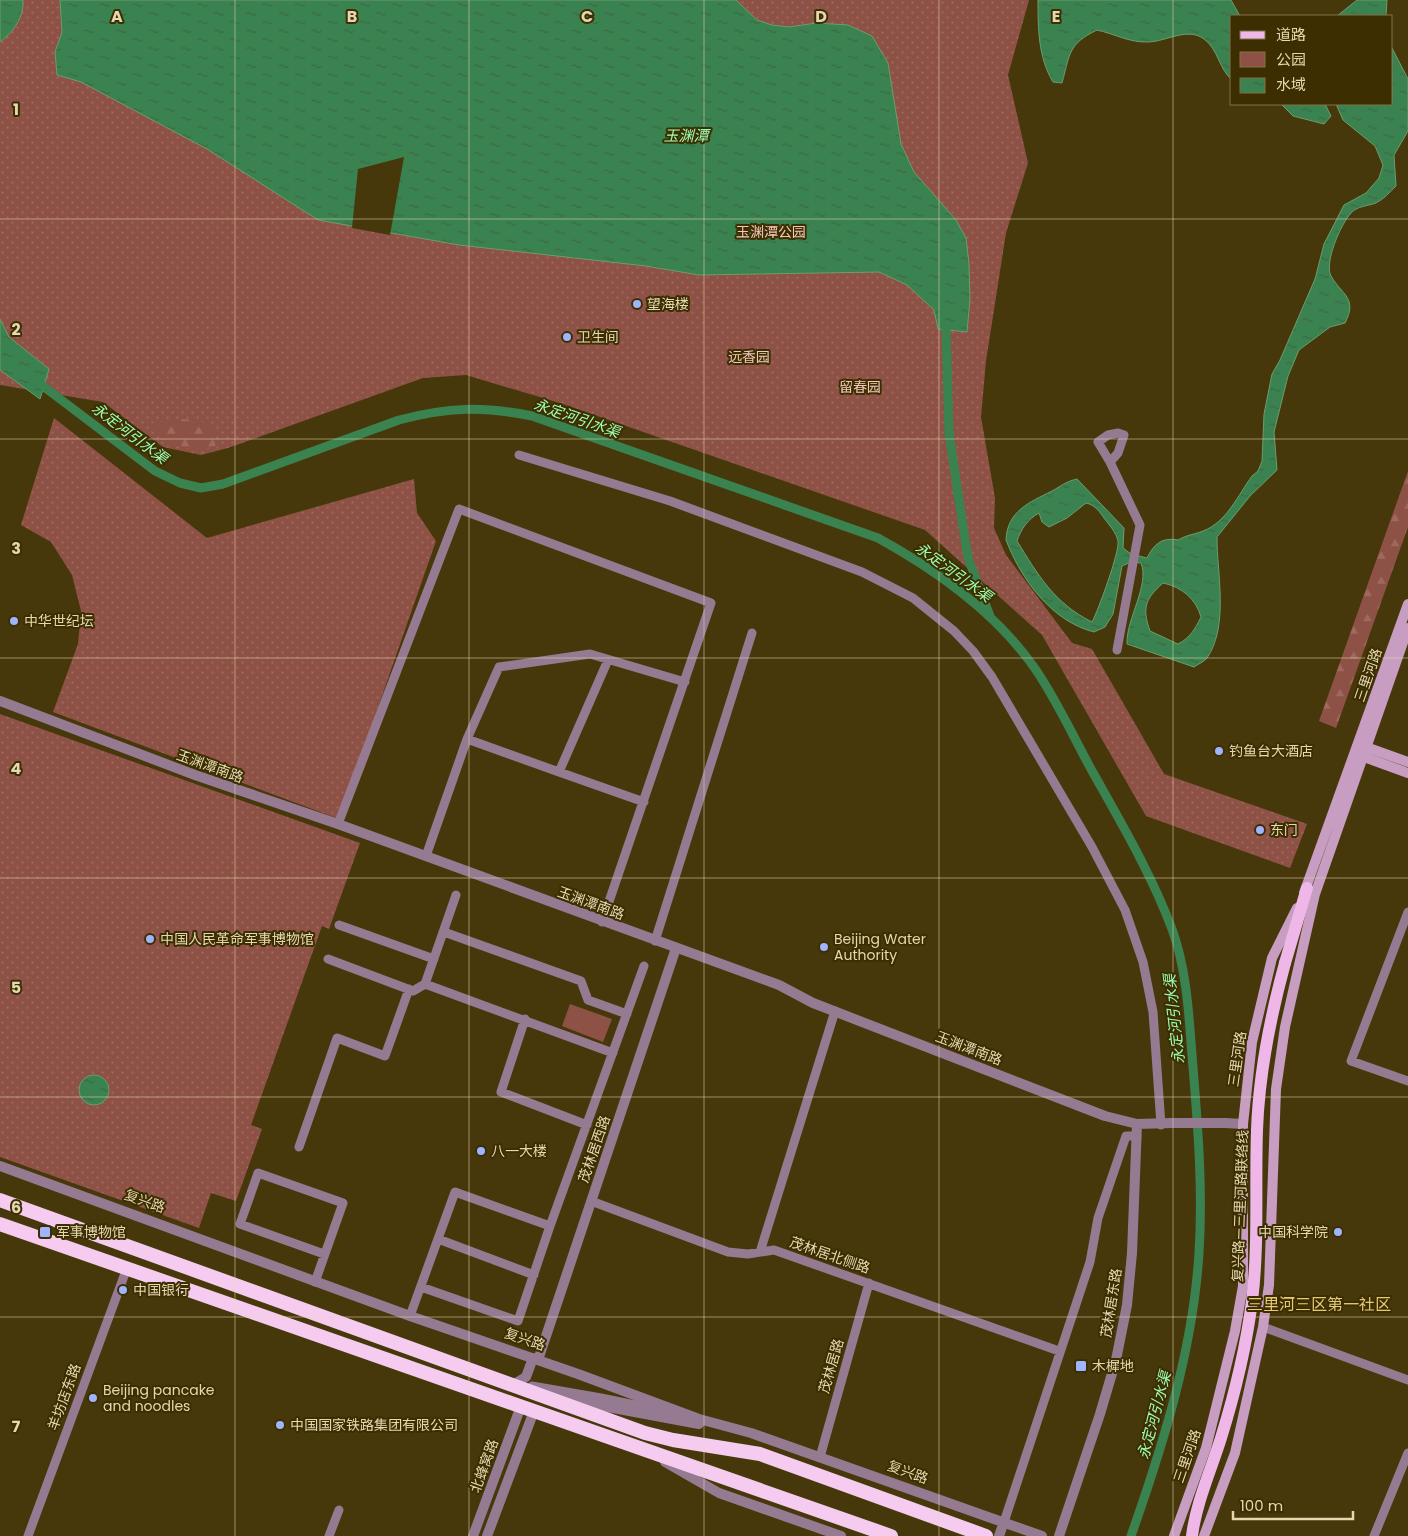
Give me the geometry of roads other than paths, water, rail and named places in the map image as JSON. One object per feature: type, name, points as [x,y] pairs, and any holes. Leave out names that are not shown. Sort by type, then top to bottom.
[{"type":"highway","points":[[0,1200],[478,1374],[654,1435],[760,1454],[986,1536]]},
{"type":"highway","points":[[0,1224],[891,1536]]},
{"type":"main road","name":"三里河路","points":[[1363,751],[1408,604]]},
{"type":"main road","name":"三里河路","points":[[1204,1536],[1235,1453],[1263,1327],[1269,1285],[1278,1074],[1311,891],[1408,628]]},
{"type":"main road","points":[[1363,751],[1408,762]]},
{"type":"main road","points":[[1363,751],[1408,773]]},
{"type":"main road","name":"三里河路","points":[[1174,1536],[1206,1448],[1235,1331],[1243,1286],[1243,1124],[1252,1042],[1272,958],[1311,891]]},
{"type":"main road","name":"复兴路—三里河路联络线","points":[[1192,1536],[1198,1508],[1237,1382],[1248,1327],[1256,1242],[1259,1097],[1272,1011],[1285,962],[1311,891]]},
{"type":"main road","points":[[1206,1448],[1213,1454],[1224,1458],[1235,1453]]},
{"type":"street","points":[[519,455],[670,501],[862,572],[913,598],[954,631],[992,677],[1092,847],[1125,910],[1143,962],[1153,1012],[1161,1124]]},
{"type":"street","points":[[1110,462],[1140,525],[1117,650]]},
{"type":"street","points":[[338,824],[459,509],[711,603],[602,922]]},
{"type":"street","points":[[655,941],[752,633]]},
{"type":"street","points":[[426,856],[467,739],[499,667],[590,654],[685,682]]},
{"type":"street","points":[[559,772],[608,660]]},
{"type":"street","name":"玉渊潭南路","points":[[0,701],[195,775],[338,824],[602,922],[779,985],[813,1003],[1105,1116],[1137,1124],[1172,1122],[1243,1124]]},
{"type":"street","points":[[467,739],[644,802]]},
{"type":"street","points":[[328,959],[409,989],[413,990],[425,984],[456,895]]},
{"type":"street","points":[[1408,912],[1351,1060],[1408,1081]]},
{"type":"street","points":[[339,925],[434,959]]},
{"type":"street","points":[[444,932],[581,981],[588,1000],[626,1014]]},
{"type":"street","name":"茂林居西路","points":[[516,1383],[526,1377],[535,1359],[591,1201],[676,948]]},
{"type":"street","points":[[421,1287],[518,1321],[550,1226],[644,966]]},
{"type":"street","points":[[425,984],[525,1019],[613,1053]]},
{"type":"street","points":[[299,1147],[337,1038],[385,1056],[409,989]]},
{"type":"street","points":[[760,1252],[835,1011]]},
{"type":"street","points":[[525,1019],[500,1092],[587,1125]]},
{"type":"street","name":"茂林居东路","points":[[1059,1536],[1100,1414],[1121,1333],[1132,1253],[1137,1124]]},
{"type":"street","points":[[999,1536],[1090,1262],[1098,1218],[1126,1136],[1137,1136]]},
{"type":"street","name":"复兴路","points":[[0,1166],[315,1282],[699,1419],[751,1433],[1042,1536]]},
{"type":"street","points":[[315,1282],[343,1204],[258,1173],[240,1224],[324,1254]]},
{"type":"street","points":[[410,1316],[455,1192],[550,1226]]},
{"type":"street","name":"茂林居北侧路","points":[[591,1201],[728,1252],[748,1254],[774,1250],[1059,1351]]},
{"type":"street","points":[[438,1239],[534,1275]]},
{"type":"street","name":"羊坊店东路","points":[[28,1536],[127,1268]]},
{"type":"street","name":"茂林居路","points":[[820,1457],[869,1283]]},
{"type":"street","points":[[1243,1286],[1269,1285]]},
{"type":"street","points":[[1263,1327],[1408,1380]]},
{"type":"street","points":[[478,1374],[699,1419]]},
{"type":"street","points":[[532,1393],[751,1433]]},
{"type":"street","name":"北蜂窝路","points":[[474,1536],[520,1406]]},
{"type":"street","name":"北蜂窝路","points":[[487,1536],[526,1428],[534,1411]]},
{"type":"street","points":[[514,1424],[526,1428]]},
{"type":"street","points":[[640,1448],[720,1493],[841,1536]]},
{"type":"street","points":[[1374,1536],[1408,1453]]},
{"type":"street","points":[[329,1536],[339,1510]]},
{"type":"water","points":[[0,0],[23,0],[23,7],[17,24],[0,42]]},
{"type":"water","name":"玉渊潭","points":[[60,0],[736,0],[757,20],[772,25],[789,27],[816,23],[848,25],[872,36],[888,63],[901,144],[914,172],[956,220],[966,238],[970,299],[967,332],[938,329],[934,310],[907,285],[879,272],[699,275],[646,266],[459,245],[318,220],[207,149],[81,82],[57,75],[55,52],[62,32]]},
{"type":"water","points":[[1038,0],[1231,0],[1239,15],[1230,15],[1230,78],[1209,43],[1198,36],[1184,34],[1156,41],[1142,42],[1097,30],[1087,35],[1075,45],[1069,57],[1062,83],[1053,82],[1044,63],[1039,32]]},
{"type":"water","points":[[1357,0],[1387,0],[1386,15],[1338,15]]},
{"type":"water","points":[[1393,50],[1408,79],[1408,131],[1394,155],[1396,186],[1379,201],[1353,211],[1347,218],[1335,243],[1329,270],[1335,282],[1347,297],[1350,308],[1349,315],[1345,323],[1330,327],[1299,350],[1288,376],[1274,432],[1277,470],[1250,496],[1217,537],[1220,615],[1214,645],[1207,658],[1194,667],[1127,644],[1130,624],[1142,581],[1141,563],[1131,562],[1122,566],[1113,614],[1105,627],[1094,632],[1078,626],[1051,608],[1029,583],[1012,555],[1006,540],[1007,530],[1011,522],[1015,515],[1028,504],[1067,482],[1077,479],[1124,528],[1123,548],[1131,554],[1147,558],[1159,543],[1172,539],[1178,540],[1203,531],[1225,515],[1252,476],[1258,471],[1262,461],[1264,414],[1272,374],[1280,360],[1315,279],[1324,244],[1344,205],[1366,193],[1379,178],[1383,165],[1375,146],[1343,120],[1336,105],[1393,105]],"holes":[[[1086,503],[1092,505],[1114,532],[1118,541],[1112,568],[1092,622],[1067,606],[1057,597],[1040,577],[1017,541],[1025,525],[1039,513],[1042,522],[1049,527],[1067,518]],[[1163,583],[1176,587],[1192,599],[1201,617],[1192,633],[1178,644],[1150,631],[1146,616],[1147,604],[1152,594]]]},
{"type":"water","points":[[1282,105],[1326,105],[1331,116],[1324,124],[1293,116]]},
{"type":"water","points":[[0,319],[9,337],[49,369],[40,399],[0,370]]},
{"type":"water","points":[[94,1075],[105,1079],[109,1090],[105,1101],[94,1105],[83,1101],[79,1090],[83,1079]]},
{"type":"waterway","points":[[946,329],[949,433],[958,494],[968,558],[990,616]]},
{"type":"waterway","name":"永定河引水渠","points":[[35,380],[155,471],[180,483],[201,488],[223,484],[399,420],[434,412],[481,409],[532,416],[878,538],[944,579],[985,612],[1003,630],[1020,649],[1044,682],[1134,847],[1164,908],[1177,946],[1185,980],[1197,1113],[1199,1160],[1200,1229],[1196,1289],[1175,1397],[1131,1536]]},
{"type":"place","name":"望海楼","points":[[637,304]]},
{"type":"place","name":"卫生间","points":[[567,337]]},
{"type":"place","name":"中华世纪坛","points":[[14,621]]},
{"type":"place","name":"钓鱼台大酒店","points":[[1219,751]]},
{"type":"place","name":"东门","points":[[1260,830]]},
{"type":"place","name":"中国人民革命军事博物馆","points":[[150,939]]},
{"type":"place","name":"Beijing Water Authority","points":[[824,947]]},
{"type":"place","name":"八一大楼","points":[[481,1151]]},
{"type":"place","name":"军事博物馆","points":[[45,1232]]},
{"type":"place","name":"中国科学院","points":[[1338,1232]]},
{"type":"place","name":"中国银行","points":[[123,1290]]},
{"type":"place","name":"木樨地","points":[[1081,1366]]},
{"type":"place","name":"Beijing pancake and noodles","points":[[93,1398]]},
{"type":"place","name":"中国国家铁路集团有限公司","points":[[280,1425]]},
{"type":"district","name":"三里河三区第一社区","points":[[1319,1304]]},
{"type":"park label","name":"玉渊潭公园","points":[[771,232]]},
{"type":"park label","name":"远香园","points":[[749,357]]},
{"type":"park label","name":"留春园","points":[[860,387]]}]
